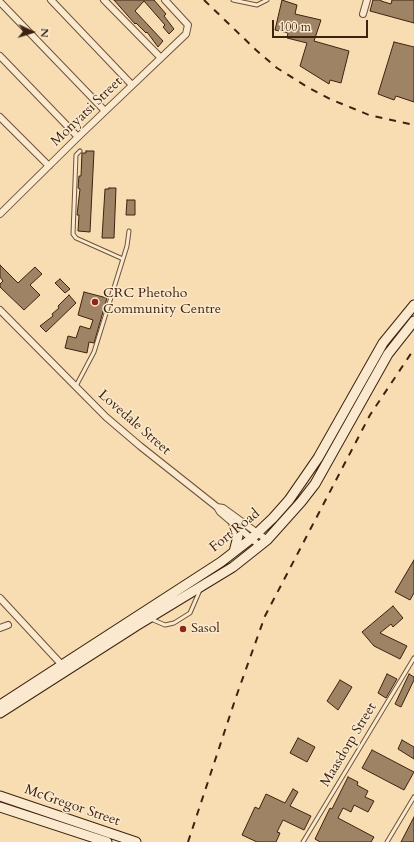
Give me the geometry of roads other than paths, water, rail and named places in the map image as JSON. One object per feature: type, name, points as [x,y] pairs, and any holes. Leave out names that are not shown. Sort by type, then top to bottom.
[{"type":"main road","name":"Fort Road","points":[[0,705],[234,552],[255,536],[289,500],[305,479],[383,343],[414,305]]},
{"type":"main road","name":"Fort Road","points":[[0,713],[148,618],[233,567],[263,543],[301,502],[315,484],[388,354],[414,321]]},
{"type":"main road","points":[[234,524],[238,536],[234,552]]},
{"type":"main road","name":"McGregor Street","points":[[0,796],[136,842]]},
{"type":"main road","name":"McGregor Street","points":[[0,807],[107,842]]},
{"type":"street","points":[[50,0],[132,85]]},
{"type":"street","points":[[104,0],[161,58]]},
{"type":"street","name":"Monyatsi Street","points":[[0,214],[186,34],[189,27],[186,22],[165,0]]},
{"type":"street","points":[[363,14],[367,0]]},
{"type":"street","points":[[0,2],[105,111]]},
{"type":"street","points":[[0,56],[78,137]]},
{"type":"street","points":[[0,117],[49,166]]},
{"type":"street","points":[[0,203],[5,209]]},
{"type":"street","name":"Lovedale Street","points":[[0,310],[76,388],[140,446],[217,507],[234,524],[255,536],[263,543]]},
{"type":"street","points":[[217,507],[223,508],[255,536]]},
{"type":"street","points":[[0,598],[62,665]]},
{"type":"street","points":[[0,628],[8,625]]},
{"type":"lane","points":[[233,0],[257,5],[267,0]]},
{"type":"lane","points":[[80,151],[76,155],[73,234],[76,238],[123,259]]},
{"type":"lane","points":[[76,388],[94,352],[123,259],[129,231]]},
{"type":"lane","points":[[148,618],[165,625],[174,623],[190,613],[203,585]]},
{"type":"lane","name":"Maasdorp Street","points":[[303,842],[414,658]]},
{"type":"lane","points":[[387,842],[414,797]]},
{"type":"railway","points":[[204,0],[277,68],[309,88],[330,99],[369,115],[414,125]]},
{"type":"railway","points":[[188,842],[236,697],[265,616],[370,415],[414,349]]},
{"type":"place","name":"CRC Phetoho Community Centre","points":[[95,302]]},
{"type":"place","name":"Sasol","points":[[183,629]]}]
